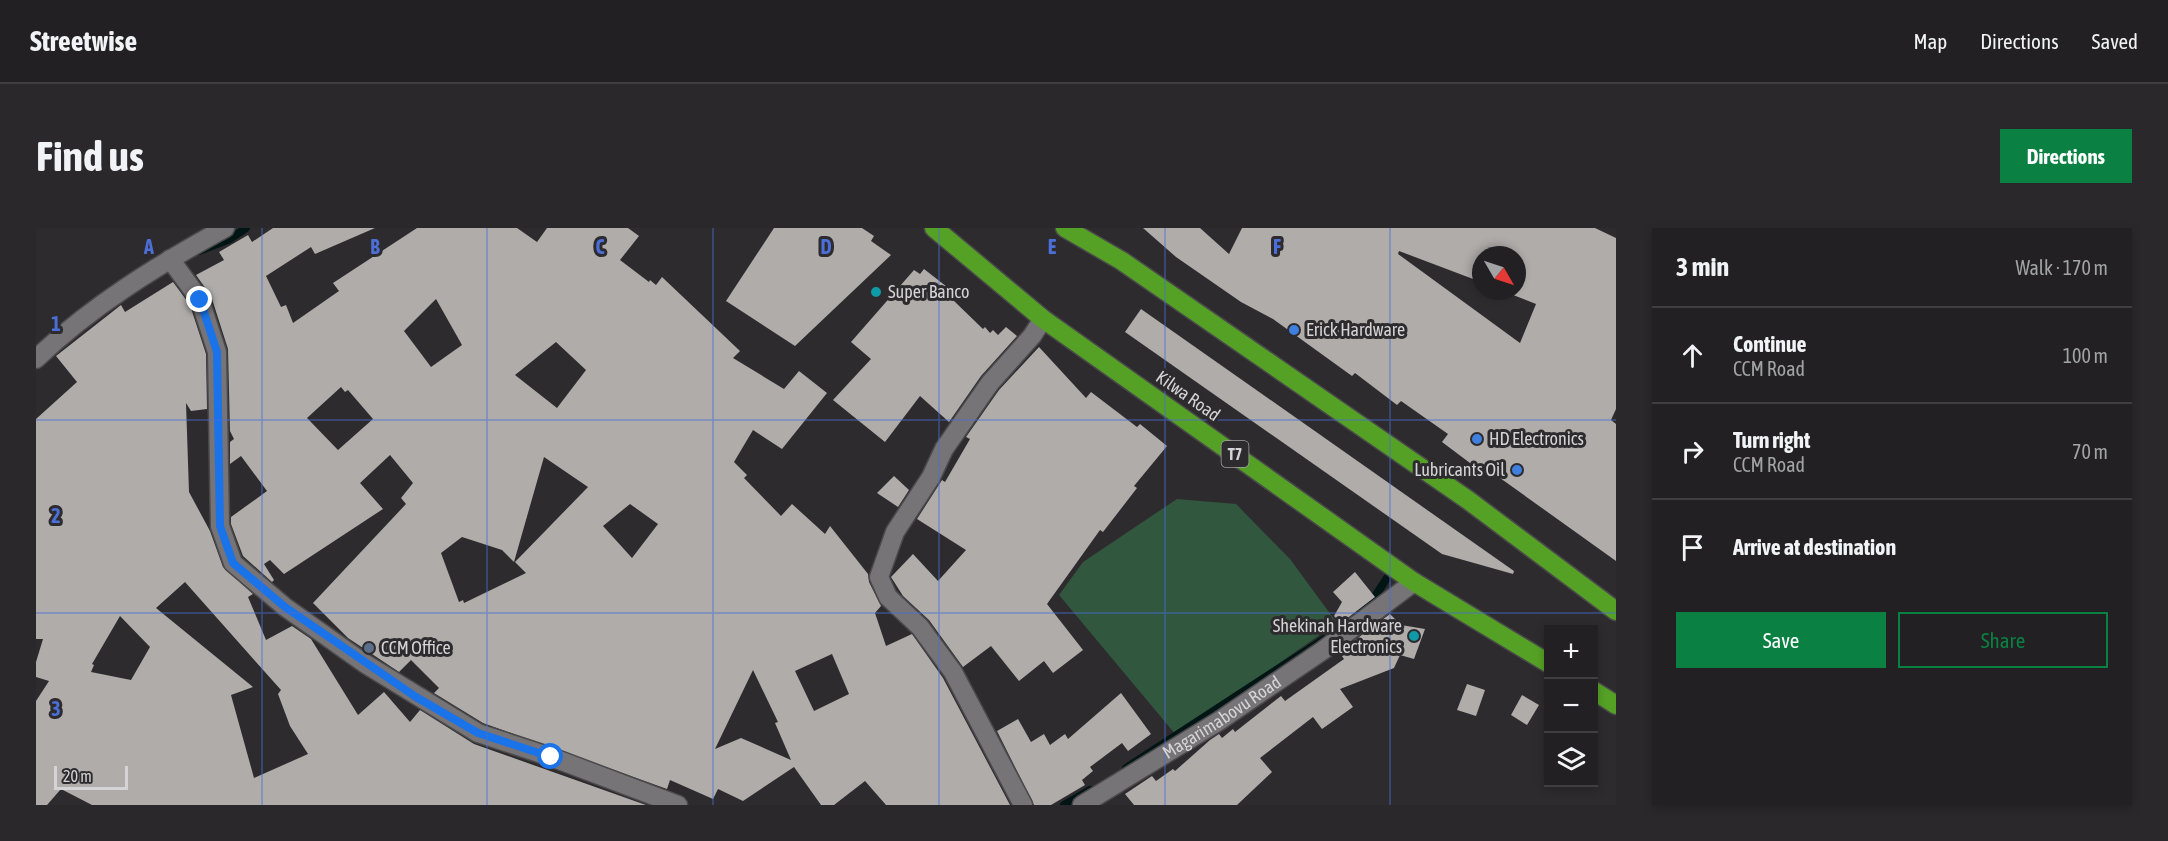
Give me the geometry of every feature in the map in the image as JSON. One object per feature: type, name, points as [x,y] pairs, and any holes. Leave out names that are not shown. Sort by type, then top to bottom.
[{"type":"highway","name":"Kilwa Road","points":[[934,228],[1043,319],[1414,582],[1544,661]]},
{"type":"highway","points":[[1065,228],[1122,261],[1468,500],[1616,611]]},
{"type":"highway","points":[[1598,694],[1616,705]]},
{"type":"street","points":[[36,359],[68,328],[170,258],[225,228]]},
{"type":"street","points":[[170,258],[200,300],[217,352],[220,526],[233,563],[285,607],[364,663],[478,733],[562,761],[678,805]]},
{"type":"street","points":[[1023,805],[953,672],[920,627],[888,597],[879,577],[895,532],[931,477],[944,449],[990,383],[1032,336],[1043,319]]},
{"type":"street","name":"Magarimabovu Road","points":[[1082,805],[1229,715],[1322,651],[1414,582]]},
{"type":"green space","points":[[1177,499],[1236,504],[1290,559],[1337,623],[1176,735],[1059,595],[1083,562]]},
{"type":"building","points":[[273,228],[375,228],[315,254],[311,247],[266,276],[281,307],[286,305],[293,323],[339,291],[333,283],[417,228],[517,228],[537,242],[547,228],[628,228],[639,236],[620,260],[656,285],[662,277],[740,351],[733,358],[784,389],[799,371],[827,393],[782,449],[753,430],[734,462],[747,475],[744,478],[781,516],[792,504],[825,534],[830,526],[868,574],[869,582],[881,606],[875,613],[886,646],[912,634],[943,678],[1010,805],[886,805],[865,781],[834,805],[821,805],[794,767],[743,801],[718,789],[713,799],[670,780],[667,789],[483,723],[434,693],[439,688],[411,660],[399,672],[348,638],[313,603],[406,504],[401,498],[413,483],[390,455],[360,483],[383,509],[284,574],[270,560],[264,564],[274,580],[272,582],[243,556],[231,524],[231,517],[267,491],[241,456],[230,464],[230,442],[234,439],[230,431],[228,349],[211,296],[196,275],[224,260],[219,252],[248,235],[252,242]],"holes":[[[436,299],[462,345],[431,367],[404,331]],[[556,342],[586,370],[557,408],[515,375]],[[341,387],[345,392],[348,390],[373,419],[338,450],[307,418]],[[544,457],[588,487],[515,562],[526,573],[464,603],[463,600],[459,602],[441,553],[462,537],[502,550],[514,562]],[[630,504],[658,524],[632,558],[603,526]],[[832,654],[849,694],[814,711],[795,671]],[[753,670],[778,722],[775,723],[791,760],[741,738],[715,749]]]},
{"type":"building","points":[[774,228],[862,228],[874,236],[871,241],[891,255],[795,346],[726,301]]},
{"type":"building","points":[[1143,228],[1200,228],[1229,254],[1242,228],[1595,228],[1616,238],[1616,409],[1611,420],[1616,424],[1616,561],[1481,465],[1478,469],[1442,442],[1448,434],[1401,401],[1397,405],[1355,373],[1352,376],[1273,319],[1241,302],[1176,257]]},
{"type":"building","points":[[924,269],[951,290],[949,292],[955,297],[953,300],[983,329],[985,327],[990,333],[993,330],[998,335],[1006,327],[1017,336],[981,376],[949,422],[920,396],[885,442],[833,400],[871,359],[851,342],[914,270],[920,274]]},
{"type":"building","points":[[173,282],[190,305],[206,354],[207,409],[191,411],[186,403],[189,492],[210,531],[223,567],[253,594],[248,597],[266,640],[292,626],[311,639],[358,715],[384,692],[410,722],[420,710],[474,744],[646,805],[92,805],[61,789],[47,805],[36,805],[36,701],[49,681],[36,677],[36,662],[43,639],[36,639],[36,419],[77,382],[56,356],[121,305],[125,312]],"holes":[[[185,582],[281,690],[278,694],[290,726],[308,754],[254,778],[231,695],[253,687],[156,608]],[[120,616],[150,647],[131,680],[91,672],[94,665],[92,664]]]},
{"type":"building","points":[[1141,309],[1514,571],[1513,574],[1442,554],[1125,332]]},
{"type":"building","points":[[1039,347],[1086,398],[1091,392],[1137,427],[1140,424],[1167,446],[1134,486],[1137,488],[1103,532],[1100,530],[1047,604],[1083,650],[1053,673],[1044,661],[1019,681],[991,646],[963,667],[929,620],[903,596],[891,577],[913,554],[938,581],[966,550],[917,519],[942,480],[945,482],[970,439],[966,437],[999,390]]},
{"type":"building","points":[[894,476],[909,490],[898,507],[877,493]]},
{"type":"building","points":[[1355,572],[1375,597],[1341,623],[1334,616],[1342,602],[1333,592]]},
{"type":"building","points":[[1390,614],[1401,625],[1425,629],[1414,659],[1400,655],[1394,668],[1340,689],[1353,707],[1322,729],[1313,717],[1260,758],[1272,772],[1237,805],[1134,805],[1125,794],[1152,776],[1156,781],[1173,769],[1175,771],[1210,740],[1219,734],[1222,738],[1233,729],[1235,732],[1281,696],[1285,701],[1344,659],[1339,652]]},
{"type":"building","points":[[1467,684],[1485,690],[1476,716],[1457,710]]},
{"type":"building","points":[[1121,693],[1151,734],[1128,751],[1122,743],[1090,767],[1093,771],[1082,780],[1085,785],[1051,805],[1034,805],[997,731],[1018,719],[1031,742],[1044,734],[1050,745],[1065,734],[1068,739]]},
{"type":"building","points":[[1522,695],[1539,705],[1527,725],[1511,715]]},
{"type":"waterway","points":[[199,251],[230,239],[246,228]]},
{"type":"waterway","points":[[1360,612],[1370,604],[1387,578]]},
{"type":"waterway","points":[[1126,768],[1324,639]]},
{"type":"waterway","points":[[1064,805],[1090,790]]},
{"type":"place","name":"Super Banco","points":[[876,292]]},
{"type":"place","name":"Erick Hardware","points":[[1294,330]]},
{"type":"place","name":"HD Electronics","points":[[1477,439]]},
{"type":"place","name":"Lubricants Oil","points":[[1517,470]]},
{"type":"place","name":"Shekinah Hardware Electronics","points":[[1414,636]]},
{"type":"place","name":"CCM Office","points":[[369,648]]},
{"type":"route","points":[[200,300],[217,352],[219,397],[217,461],[220,526],[233,563],[285,607],[416,697],[478,733],[551,757]]}]
